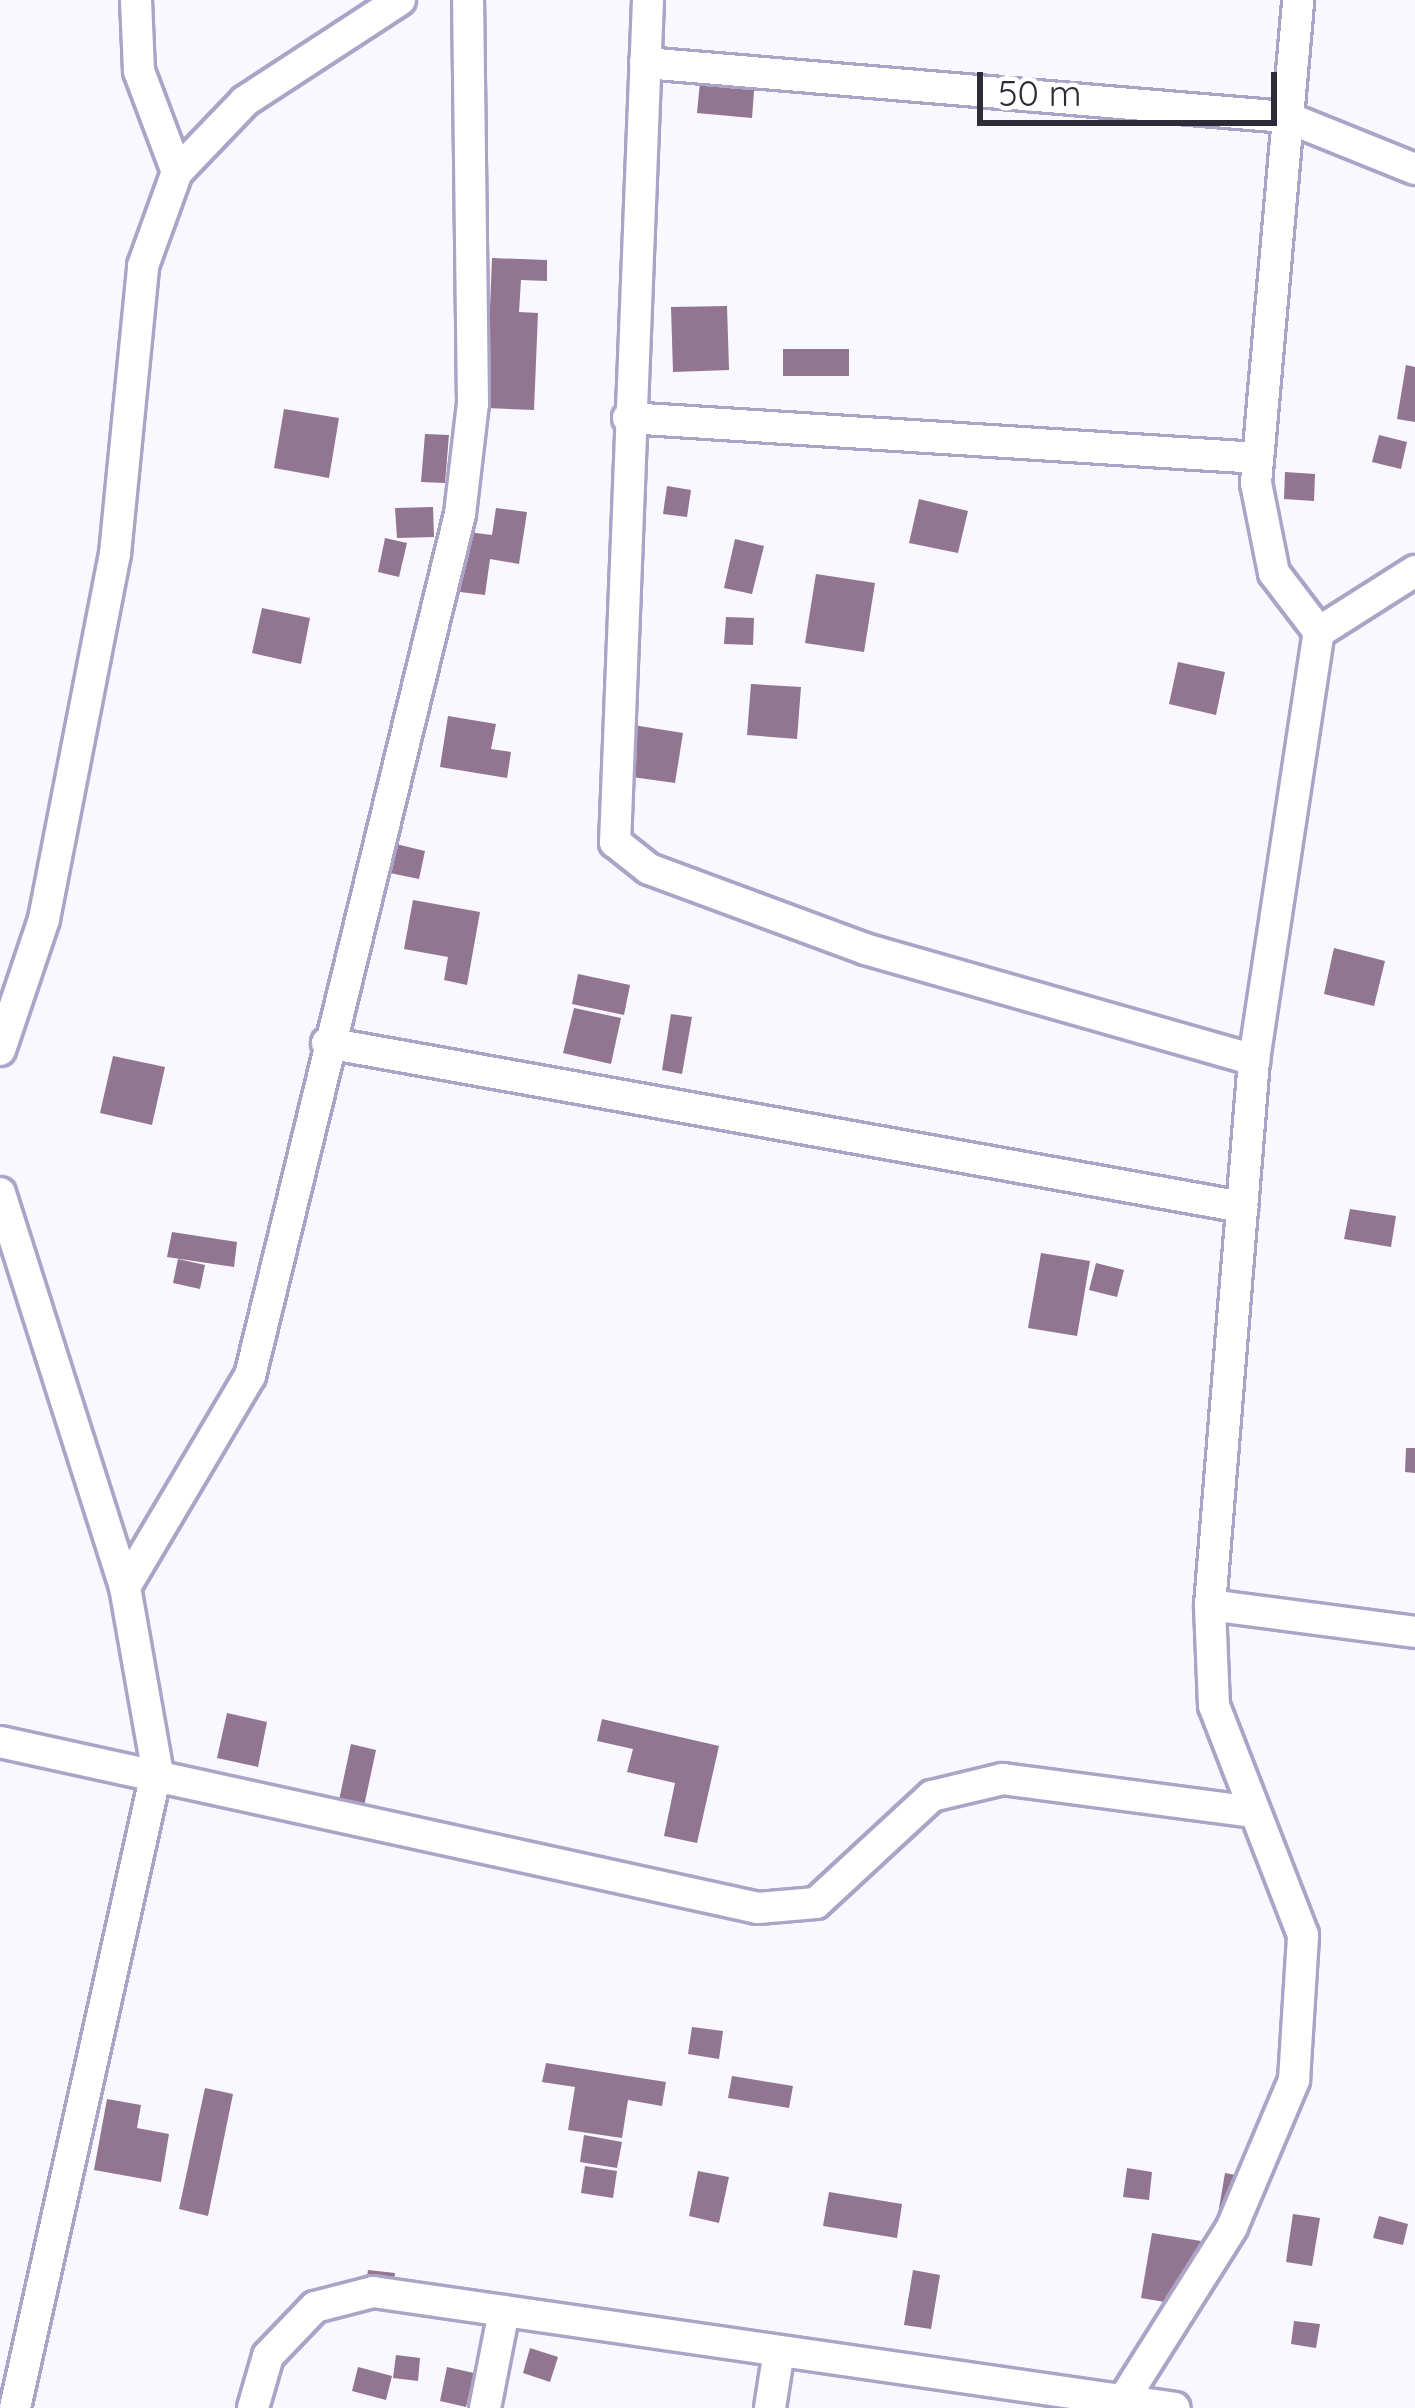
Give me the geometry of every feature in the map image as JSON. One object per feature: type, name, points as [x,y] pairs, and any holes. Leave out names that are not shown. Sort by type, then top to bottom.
[{"type":"street","points":[[136,0],[139,71],[177,172]]},
{"type":"street","points":[[0,1050],[44,920],[115,554],[143,266],[177,172],[245,101],[400,0]]},
{"type":"street","points":[[125,1587],[250,1376],[327,1043],[460,514],[473,404],[468,0]]},
{"type":"street","points":[[647,0],[615,842],[649,869],[865,949],[1254,1060]]},
{"type":"street","points":[[1122,2402],[1232,2227],[1294,2080],[1303,1935],[1214,1706],[1210,1606],[1254,1060],[1318,632],[1260,535],[1258,458],[1298,0]]},
{"type":"street","points":[[645,63],[1286,117],[1415,170]]},
{"type":"street","points":[[628,418],[1258,458]]},
{"type":"street","points":[[1318,632],[1415,571]]},
{"type":"street","points":[[327,1043],[1241,1207]]},
{"type":"street","points":[[0,1193],[125,1587],[157,1769],[15,2408]]},
{"type":"street","points":[[1210,1606],[1415,1632]]},
{"type":"street","points":[[0,1742],[157,1769],[758,1908],[816,1903],[932,1796],[1004,1778],[1253,1812]]},
{"type":"street","points":[[253,2408],[268,2356],[315,2307],[374,2292],[778,2356],[1175,2408]]},
{"type":"street","points":[[485,2408],[504,2311]]},
{"type":"street","points":[[770,2408],[778,2356]]},
{"type":"building","points":[[702,61],[756,65],[752,118],[697,113]]},
{"type":"building","points":[[492,258],[547,260],[547,281],[521,280],[519,312],[538,313],[534,410],[486,408]]},
{"type":"building","points":[[727,306],[729,370],[673,372],[671,307]]},
{"type":"building","points":[[783,349],[849,349],[849,376],[783,376]]},
{"type":"building","points":[[1406,365],[1415,367],[1415,422],[1397,419]]},
{"type":"building","points":[[284,409],[339,418],[329,478],[274,468]]},
{"type":"building","points":[[425,434],[449,435],[445,483],[421,482]]},
{"type":"building","points":[[1379,435],[1407,442],[1401,469],[1372,462]]},
{"type":"building","points":[[1285,472],[1315,474],[1314,501],[1284,499]]},
{"type":"building","points":[[667,486],[691,490],[687,517],[663,514]]},
{"type":"building","points":[[919,499],[968,511],[958,553],[909,543]]},
{"type":"building","points":[[433,507],[434,537],[397,538],[395,508]]},
{"type":"building","points":[[496,508],[527,512],[519,564],[490,559],[485,595],[460,592],[468,532],[492,535]]},
{"type":"building","points":[[385,538],[407,543],[399,577],[378,572]]},
{"type":"building","points":[[735,539],[764,546],[752,594],[724,588]]},
{"type":"building","points":[[816,574],[875,583],[864,652],[805,643]]},
{"type":"building","points":[[262,608],[310,618],[301,664],[252,653]]},
{"type":"building","points":[[726,617],[754,618],[753,645],[724,644]]},
{"type":"building","points":[[1178,662],[1225,672],[1216,715],[1169,704]]},
{"type":"building","points":[[751,684],[801,687],[797,739],[747,735]]},
{"type":"building","points":[[448,716],[496,724],[491,749],[511,752],[507,778],[440,767]]},
{"type":"building","points":[[633,725],[683,733],[675,783],[625,776]]},
{"type":"building","points":[[396,844],[425,851],[419,879],[390,873]]},
{"type":"building","points":[[413,900],[480,912],[467,985],[444,980],[448,957],[404,949]]},
{"type":"building","points":[[1334,948],[1385,961],[1374,1006],[1324,994]]},
{"type":"building","points":[[578,974],[630,985],[624,1015],[572,1004]]},
{"type":"building","points":[[574,1008],[621,1018],[611,1064],[563,1053]]},
{"type":"building","points":[[671,1014],[692,1017],[682,1074],[662,1070]]},
{"type":"building","points":[[113,1056],[165,1067],[152,1125],[100,1113]]},
{"type":"building","points":[[1350,1209],[1396,1216],[1391,1247],[1344,1239]]},
{"type":"building","points":[[172,1232],[237,1242],[234,1267],[167,1257]]},
{"type":"building","points":[[1041,1253],[1090,1261],[1077,1336],[1028,1328]]},
{"type":"building","points":[[178,1259],[205,1265],[200,1289],[173,1283]]},
{"type":"building","points":[[1096,1263],[1124,1270],[1117,1297],[1089,1290]]},
{"type":"building","points":[[1406,1448],[1415,1448],[1415,1473],[1405,1472]]},
{"type":"building","points":[[227,1713],[267,1722],[258,1767],[217,1758]]},
{"type":"building","points":[[602,1719],[719,1746],[697,1843],[664,1836],[675,1783],[627,1772],[633,1749],[597,1741]]},
{"type":"building","points":[[351,1744],[376,1750],[360,1825],[335,1819]]},
{"type":"building","points":[[692,2027],[723,2031],[719,2059],[688,2054]]},
{"type":"building","points":[[546,2063],[666,2082],[662,2106],[628,2100],[622,2138],[568,2130],[575,2087],[542,2082]]},
{"type":"building","points":[[732,2076],[793,2086],[789,2108],[728,2098]]},
{"type":"building","points":[[205,2088],[233,2094],[208,2216],[179,2209]]},
{"type":"building","points":[[107,2099],[141,2105],[137,2128],[169,2134],[161,2182],[94,2170]]},
{"type":"building","points":[[584,2135],[622,2142],[617,2168],[580,2162]]},
{"type":"building","points":[[585,2166],[617,2171],[613,2198],[581,2193]]},
{"type":"building","points":[[1127,2168],[1152,2172],[1149,2200],[1123,2197]]},
{"type":"building","points":[[698,2171],[729,2177],[719,2223],[689,2216]]},
{"type":"building","points":[[1225,2173],[1247,2177],[1216,2226]]},
{"type":"building","points":[[829,2192],[902,2204],[897,2238],[823,2226]]},
{"type":"building","points":[[1293,2214],[1320,2218],[1312,2266],[1286,2262]]},
{"type":"building","points":[[1379,2216],[1408,2224],[1403,2245],[1373,2238]]},
{"type":"building","points":[[1152,2233],[1213,2243],[1201,2308],[1141,2298]]},
{"type":"building","points":[[368,2270],[395,2273],[391,2303],[364,2299]]},
{"type":"building","points":[[913,2270],[940,2275],[931,2329],[904,2325]]},
{"type":"building","points":[[1294,2321],[1320,2324],[1316,2348],[1291,2344]]},
{"type":"building","points":[[530,2348],[558,2357],[550,2382],[523,2373]]},
{"type":"building","points":[[396,2355],[420,2358],[418,2381],[393,2378]]},
{"type":"building","points":[[358,2367],[392,2376],[386,2400],[352,2391]]},
{"type":"building","points":[[447,2367],[474,2373],[466,2407],[440,2401]]}]
